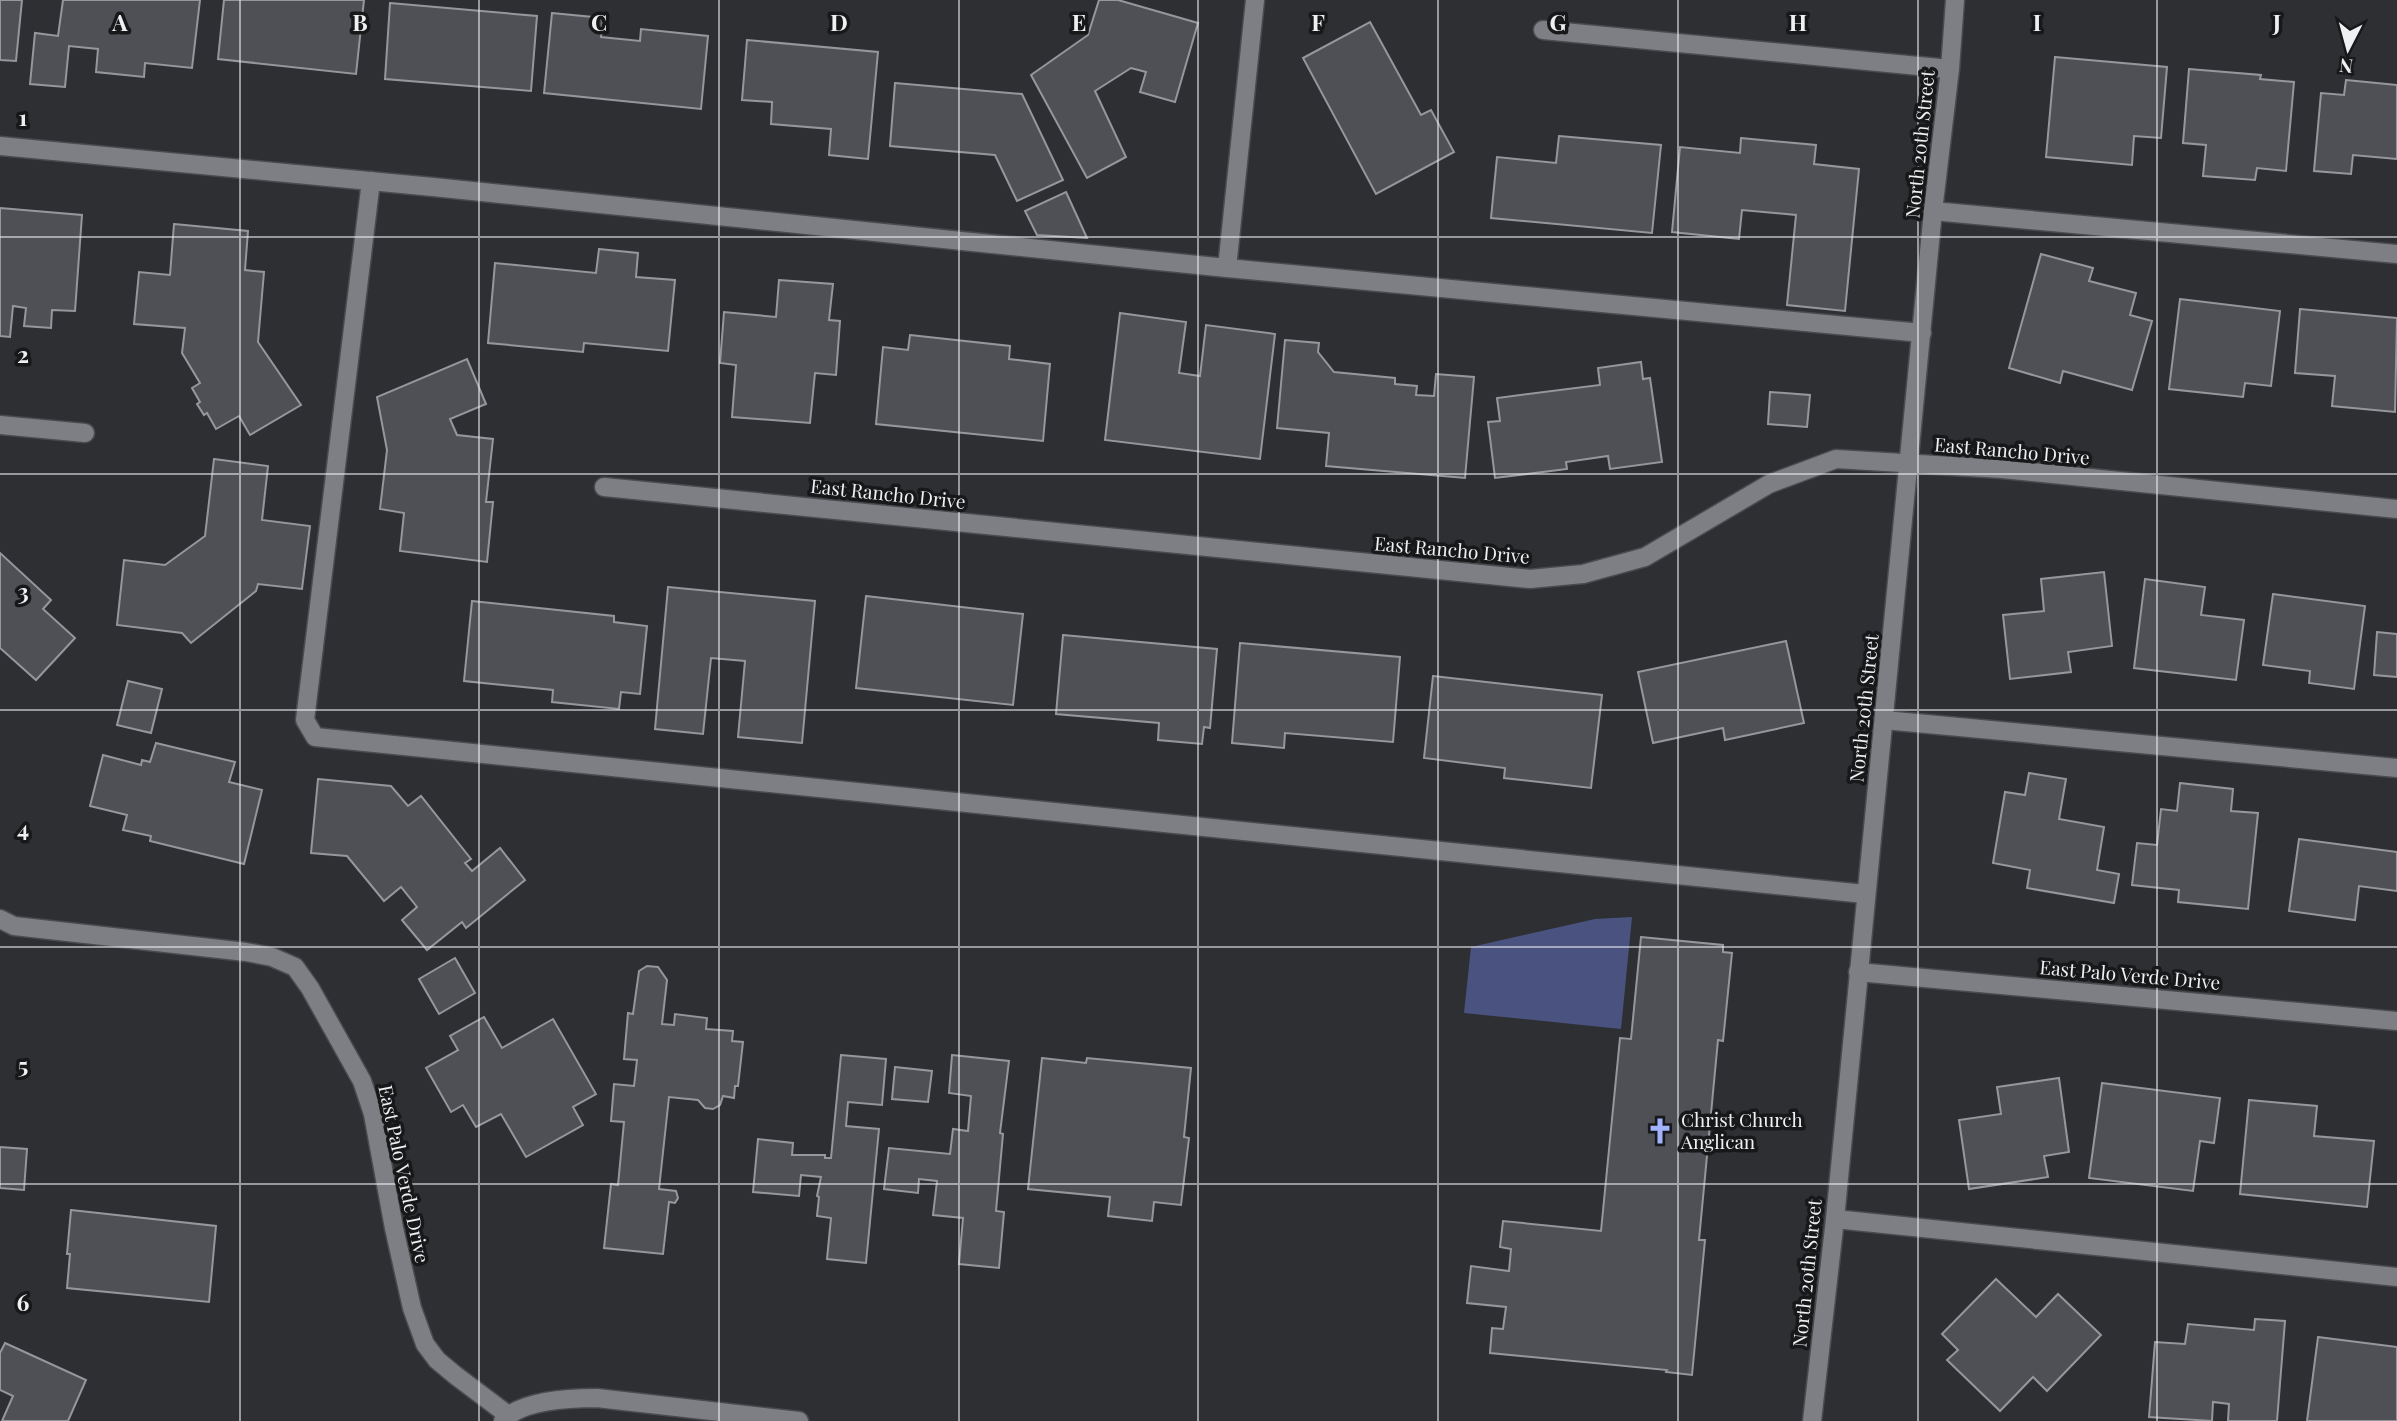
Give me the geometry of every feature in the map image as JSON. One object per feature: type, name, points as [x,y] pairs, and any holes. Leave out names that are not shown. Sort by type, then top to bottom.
[{"type":"street","points":[[1227,268],[1255,0]]},
{"type":"street","name":"North 20th Street","points":[[1812,1421],[1835,1219],[1955,0]]},
{"type":"street","points":[[1543,30],[1950,69]]},
{"type":"street","points":[[0,146],[1227,268],[1922,333]]},
{"type":"street","points":[[371,181],[304,720],[315,737],[1865,894]]},
{"type":"street","points":[[1933,211],[2397,254]]},
{"type":"street","points":[[0,425],[85,433]]},
{"type":"street","name":"East Rancho Drive","points":[[604,487],[1530,579],[1583,575],[1645,557],[1769,484],[1836,459],[2015,471],[2397,509]]},
{"type":"street","points":[[1884,720],[2397,768]]},
{"type":"street","name":"East Palo Verde Drive","points":[[0,919],[14,926],[246,952],[271,957],[295,967],[310,988],[362,1081],[373,1115],[406,1283],[425,1343],[437,1360],[505,1418]]},
{"type":"street","name":"East Palo Verde Drive","points":[[1858,972],[2397,1021]]},
{"type":"street","points":[[1835,1219],[2397,1277]]},
{"type":"street","points":[[505,1418],[542,1403],[569,1398],[597,1398],[799,1421]]},
{"type":"shaded area","points":[[1632,917],[1621,1029],[1464,1013],[1471,947],[1595,919]]},
{"type":"building","points":[[0,0],[22,0],[16,61],[0,60]]},
{"type":"building","points":[[63,0],[200,0],[192,68],[145,63],[144,77],[96,72],[98,49],[69,46],[65,87],[30,84],[35,33],[58,36]]},
{"type":"building","points":[[224,0],[364,0],[356,74],[218,59]]},
{"type":"building","points":[[1099,0],[1118,0],[1198,23],[1175,102],[1140,92],[1146,72],[1131,68],[1095,91],[1126,157],[1087,178],[1031,75],[1088,35]]},
{"type":"building","points":[[390,3],[537,16],[531,91],[385,79]]},
{"type":"building","points":[[552,13],[603,18],[601,37],[640,41],[641,29],[708,36],[701,109],[544,93]]},
{"type":"building","points":[[1370,22],[1421,115],[1431,110],[1454,152],[1376,194],[1303,58]]},
{"type":"building","points":[[747,40],[878,52],[868,159],[829,155],[831,129],[771,124],[772,102],[742,100]]},
{"type":"building","points":[[2055,57],[2167,67],[2161,138],[2134,136],[2132,165],[2046,157]]},
{"type":"building","points":[[2189,69],[2261,75],[2260,79],[2294,82],[2286,171],[2257,168],[2255,180],[2203,176],[2206,145],[2183,143]]},
{"type":"building","points":[[2346,80],[2397,85],[2397,159],[2353,155],[2351,174],[2314,171],[2321,93],[2344,95]]},
{"type":"building","points":[[895,83],[1022,94],[1063,180],[1017,201],[995,155],[890,146]]},
{"type":"building","points":[[1559,136],[1661,145],[1652,233],[1491,218],[1497,157],[1556,163]]},
{"type":"building","points":[[1741,138],[1816,145],[1814,164],[1859,169],[1845,311],[1787,305],[1796,215],[1742,210],[1739,239],[1672,232],[1680,147],[1740,153]]},
{"type":"building","points":[[1066,192],[1087,238],[1037,235],[1025,211]]},
{"type":"building","points":[[0,208],[82,215],[75,311],[52,310],[51,328],[24,326],[26,308],[13,306],[10,337],[0,336]]},
{"type":"building","points":[[174,224],[248,231],[245,270],[264,272],[258,342],[301,405],[250,435],[239,416],[216,429],[207,413],[204,415],[197,404],[200,402],[192,388],[200,383],[182,353],[185,328],[134,324],[139,272],[170,275]]},
{"type":"building","points":[[599,249],[638,253],[636,277],[675,280],[668,351],[584,343],[583,352],[488,343],[495,263],[596,273]]},
{"type":"building","points":[[2041,254],[2093,268],[2089,281],[2136,293],[2130,315],[2152,321],[2132,390],[2063,371],[2060,383],[2009,368]]},
{"type":"building","points":[[779,280],[833,284],[829,320],[840,321],[836,375],[815,373],[810,423],[732,417],[736,365],[720,363],[724,312],[776,317]]},
{"type":"building","points":[[2180,299],[2280,311],[2271,386],[2245,383],[2243,397],[2169,389]]},
{"type":"building","points":[[2300,309],[2397,318],[2395,412],[2332,406],[2335,376],[2295,373]]},
{"type":"building","points":[[1120,313],[1186,322],[1179,373],[1200,376],[1206,325],[1275,334],[1260,459],[1105,440]]},
{"type":"building","points":[[910,335],[1010,346],[1009,359],[1050,364],[1043,441],[876,424],[883,347],[908,350]]},
{"type":"building","points":[[1285,340],[1319,343],[1318,352],[1334,372],[1395,378],[1395,384],[1417,386],[1416,395],[1434,396],[1436,374],[1474,377],[1465,478],[1326,466],[1329,433],[1277,428]]},
{"type":"building","points":[[467,359],[486,404],[450,419],[457,435],[493,439],[486,502],[493,502],[487,562],[400,551],[404,513],[380,509],[387,450],[377,397]]},
{"type":"building","points":[[1641,362],[1643,379],[1650,378],[1662,462],[1610,469],[1608,456],[1566,462],[1567,469],[1495,478],[1488,422],[1500,421],[1497,398],[1600,385],[1598,368]]},
{"type":"building","points":[[1770,392],[1810,395],[1807,427],[1768,424]]},
{"type":"building","points":[[214,459],[268,466],[262,520],[310,526],[302,589],[258,584],[256,591],[191,643],[182,633],[117,625],[124,560],[165,565],[205,536]]},
{"type":"building","points":[[0,553],[51,600],[43,609],[75,638],[36,680],[0,648]]},
{"type":"building","points":[[2104,572],[2112,646],[2068,652],[2071,672],[2010,679],[2003,615],[2044,611],[2041,579]]},
{"type":"building","points":[[2145,579],[2205,587],[2201,615],[2244,620],[2236,680],[2134,668]]},
{"type":"building","points":[[668,587],[815,601],[802,743],[738,737],[745,661],[711,658],[703,734],[655,729]]},
{"type":"building","points":[[2273,594],[2365,606],[2354,689],[2309,683],[2310,671],[2263,665]]},
{"type":"building","points":[[866,596],[1023,614],[1013,705],[856,688]]},
{"type":"building","points":[[472,601],[614,616],[614,622],[647,626],[640,694],[621,692],[619,709],[552,702],[553,690],[464,681]]},
{"type":"building","points":[[2377,632],[2397,634],[2397,677],[2374,675]]},
{"type":"building","points":[[1063,635],[1217,649],[1210,728],[1204,727],[1202,744],[1158,740],[1159,723],[1056,714]]},
{"type":"building","points":[[1786,641],[1804,723],[1725,740],[1723,728],[1653,743],[1638,672]]},
{"type":"building","points":[[1240,643],[1400,657],[1393,742],[1285,733],[1284,748],[1232,743]]},
{"type":"building","points":[[1433,676],[1602,695],[1591,788],[1504,778],[1505,768],[1424,758]]},
{"type":"building","points":[[128,681],[162,689],[151,733],[117,725]]},
{"type":"building","points":[[156,743],[235,762],[229,782],[262,790],[244,864],[150,841],[151,836],[123,830],[127,815],[90,806],[103,755],[141,765],[142,760],[150,762]]},
{"type":"building","points":[[2029,773],[2066,779],[2059,819],[2104,827],[2097,870],[2119,874],[2114,903],[2027,888],[2030,870],[1993,863],[2005,792],[2025,795]]},
{"type":"building","points":[[318,779],[391,786],[408,806],[421,796],[471,859],[465,863],[472,871],[500,848],[525,880],[466,928],[462,922],[427,950],[402,920],[417,907],[401,887],[384,901],[347,856],[311,853]]},
{"type":"building","points":[[2180,783],[2233,789],[2231,811],[2258,813],[2248,909],[2178,902],[2179,890],[2132,885],[2137,843],[2157,845],[2161,809],[2177,811]]},
{"type":"building","points":[[2299,839],[2397,852],[2397,891],[2359,886],[2355,920],[2289,911]]},
{"type":"building","name":"Christ Church Anglican","points":[[1641,937],[1723,945],[1723,952],[1732,953],[1723,1041],[1718,1040],[1699,1240],[1705,1240],[1692,1375],[1666,1372],[1667,1370],[1490,1353],[1492,1328],[1503,1329],[1506,1307],[1467,1303],[1471,1266],[1509,1271],[1511,1249],[1500,1247],[1503,1221],[1601,1231],[1620,1038],[1631,1039]]},
{"type":"building","points":[[455,958],[475,993],[439,1014],[419,979]]},
{"type":"building","points":[[647,966],[658,967],[667,980],[662,1024],[674,1025],[675,1014],[707,1018],[706,1029],[733,1031],[732,1041],[743,1042],[734,1098],[723,1096],[720,1105],[713,1109],[705,1108],[698,1100],[669,1097],[659,1189],[676,1191],[678,1198],[675,1203],[669,1202],[663,1254],[604,1248],[611,1184],[618,1185],[624,1122],[611,1121],[614,1084],[634,1086],[637,1060],[624,1059],[628,1013],[633,1014],[639,971]]},
{"type":"building","points":[[484,1017],[502,1048],[553,1019],[596,1094],[573,1107],[583,1125],[526,1157],[501,1114],[476,1127],[463,1105],[451,1112],[426,1068],[458,1050],[450,1036]]},
{"type":"building","points":[[841,1055],[886,1059],[882,1105],[848,1102],[846,1126],[879,1129],[866,1263],[827,1259],[831,1218],[817,1216],[821,1177],[801,1175],[799,1196],[753,1192],[758,1139],[793,1143],[792,1155],[825,1155],[825,1158],[831,1158]]},
{"type":"building","points":[[952,1055],[1009,1061],[1000,1133],[1003,1134],[996,1211],[1004,1212],[999,1268],[959,1264],[963,1218],[933,1215],[937,1181],[919,1179],[918,1193],[884,1189],[889,1148],[950,1154],[953,1129],[968,1131],[971,1096],[949,1093]]},
{"type":"building","points":[[1042,1058],[1086,1063],[1087,1058],[1191,1068],[1184,1137],[1189,1138],[1181,1205],[1154,1202],[1152,1221],[1108,1216],[1110,1197],[1028,1189]]},
{"type":"building","points":[[895,1067],[932,1071],[928,1102],[892,1099]]},
{"type":"building","points":[[2059,1078],[2069,1152],[2044,1156],[2048,1177],[1969,1189],[1959,1120],[2001,1114],[1997,1087]]},
{"type":"building","points":[[2102,1083],[2220,1098],[2214,1143],[2200,1141],[2193,1191],[2089,1178]]},
{"type":"building","points":[[2249,1100],[2317,1106],[2314,1136],[2374,1141],[2367,1207],[2240,1194]]},
{"type":"building","points":[[0,1147],[27,1149],[24,1190],[0,1188]]},
{"type":"building","points":[[71,1210],[216,1226],[209,1302],[67,1288]]},
{"type":"building","points":[[1996,1279],[2036,1317],[2058,1294],[2101,1335],[2047,1391],[2033,1377],[2000,1411],[1947,1360],[1958,1350],[1942,1334]]},
{"type":"building","points":[[2255,1319],[2285,1321],[2277,1421],[2228,1421],[2229,1404],[2213,1402],[2212,1421],[2149,1417],[2155,1342],[2185,1344],[2188,1324],[2254,1330]]},
{"type":"building","points":[[2318,1337],[2397,1347],[2397,1421],[2307,1421]]},
{"type":"building","points":[[5,1343],[86,1380],[68,1421],[2,1421],[13,1396],[0,1390],[0,1353]]},
{"type":"place","name":"Christ Church Anglican","points":[[1660,1131]]}]
